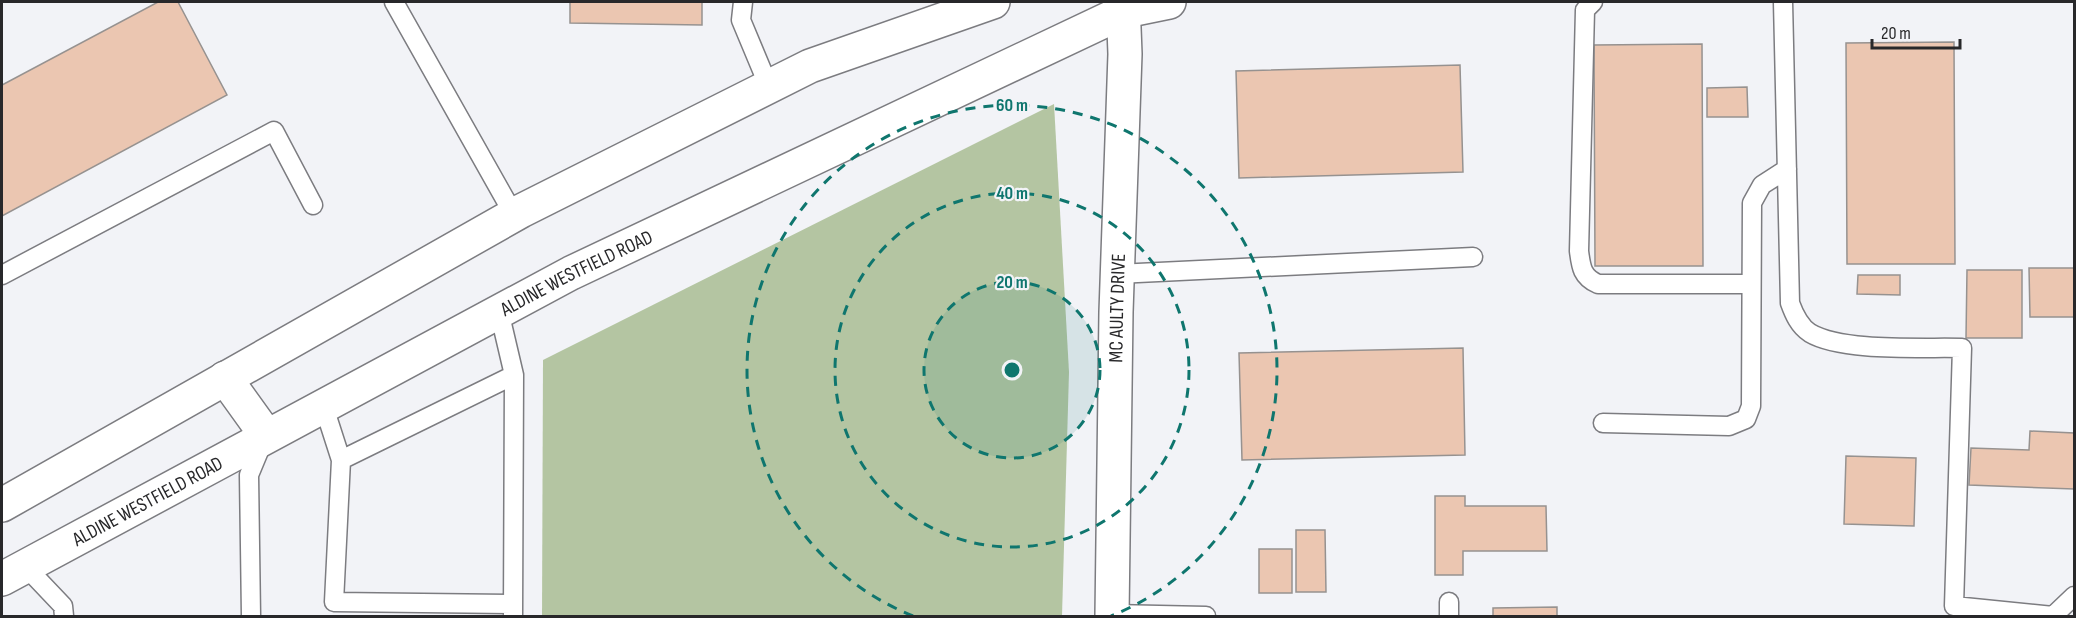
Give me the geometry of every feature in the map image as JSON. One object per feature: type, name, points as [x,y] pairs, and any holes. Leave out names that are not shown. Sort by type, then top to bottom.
[{"type":"main road","points":[[2,505],[514,214],[810,66],[993,2]]},
{"type":"main road","name":"ALDINE WESTFIELD ROAD","points":[[13,572],[571,273],[1124,6],[1169,2]]},
{"type":"main road","name":"MC AULTY DRIVE","points":[[1112,615],[1124,6]]},
{"type":"main road","points":[[225,378],[266,435]]},
{"type":"lane","points":[[393,2],[514,214]]},
{"type":"lane","points":[[743,2],[741,20],[769,87]]},
{"type":"lane","points":[[1593,2],[1585,10],[1579,240],[1581,270],[1588,280],[1598,284],[1750,284]]},
{"type":"lane","points":[[1783,2],[1790,303],[1797,320],[1809,332],[1836,343],[1962,348],[1954,606],[2053,616],[2074,596]]},
{"type":"lane","points":[[2,275],[274,130],[313,205]]},
{"type":"lane","points":[[1603,423],[1729,426],[1746,419],[1751,405],[1752,203],[1762,185],[1787,169]]},
{"type":"lane","points":[[1117,274],[1473,257]]},
{"type":"lane","points":[[324,404],[341,460],[334,602],[513,610],[514,375],[499,311]]},
{"type":"lane","points":[[341,460],[514,375]]},
{"type":"lane","points":[[251,616],[249,475],[266,435]]},
{"type":"lane","points":[[13,572],[63,606],[64,616]]},
{"type":"lane","points":[[1112,615],[1206,616]]},
{"type":"green space","points":[[1054,104],[1069,372],[1062,616],[542,616],[543,360]]},
{"type":"building","points":[[158,2],[178,2],[227,95],[2,216],[2,85]]},
{"type":"building","points":[[570,2],[702,2],[702,25],[570,23]]},
{"type":"building","points":[[1954,42],[1955,264],[1847,264],[1846,43]]},
{"type":"building","points":[[1702,44],[1703,266],[1595,266],[1594,45]]},
{"type":"building","points":[[1460,65],[1463,172],[1239,178],[1236,71]]},
{"type":"building","points":[[1747,87],[1748,117],[1707,117],[1707,88]]},
{"type":"building","points":[[2029,268],[2074,268],[2074,317],[2030,317]]},
{"type":"building","points":[[1967,270],[2022,270],[2022,338],[1966,338]]},
{"type":"building","points":[[1858,275],[1900,275],[1900,295],[1857,294]]},
{"type":"building","points":[[1463,348],[1465,455],[1242,460],[1239,353]]},
{"type":"building","points":[[2030,431],[2074,433],[2074,489],[1969,485],[1971,448],[2029,450]]},
{"type":"building","points":[[1846,456],[1916,458],[1914,526],[1844,524]]},
{"type":"building","points":[[1435,496],[1465,496],[1465,506],[1546,506],[1547,551],[1463,551],[1463,575],[1435,575]]},
{"type":"building","points":[[1296,530],[1325,530],[1326,592],[1296,592]]},
{"type":"building","points":[[1259,549],[1292,549],[1292,593],[1259,593]]},
{"type":"building","points":[[1557,607],[1557,616],[1493,616],[1493,608]]}]
